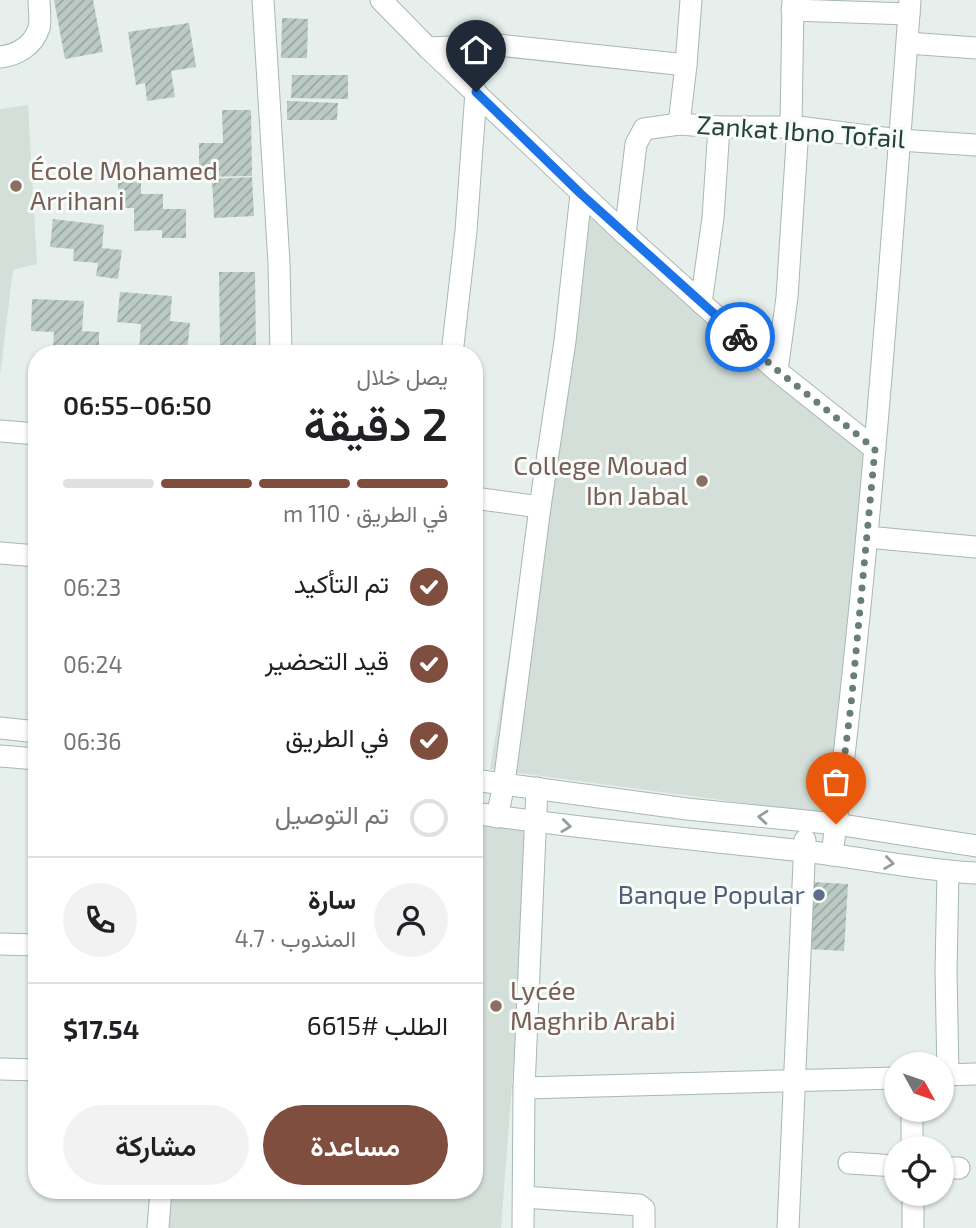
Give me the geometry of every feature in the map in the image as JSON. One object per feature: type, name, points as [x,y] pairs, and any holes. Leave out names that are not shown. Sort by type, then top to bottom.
[{"type":"street","points":[[0,57],[12,55],[26,47],[39,28],[39,0]]},
{"type":"street","points":[[264,0],[279,263],[281,345]]},
{"type":"street","points":[[381,0],[428,48],[625,234],[777,370],[875,449]]},
{"type":"street","points":[[679,124],[687,65],[691,0]]},
{"type":"street","points":[[777,370],[787,297],[794,127],[793,5],[910,7],[867,537],[851,705],[832,855]]},
{"type":"street","points":[[908,43],[976,48]]},
{"type":"street","points":[[428,48],[498,45],[687,65]]},
{"type":"street","points":[[453,345],[466,231],[476,92]]},
{"type":"street","name":"Zankat Ibno Tofail","points":[[625,234],[636,144],[644,129],[679,124],[794,127],[899,140],[976,145]]},
{"type":"street","points":[[701,303],[713,218],[719,127]]},
{"type":"street","points":[[497,817],[504,784],[540,507],[565,341],[581,194]]},
{"type":"street","points":[[0,431],[28,433]]},
{"type":"street","points":[[483,499],[540,507]]},
{"type":"street","points":[[867,537],[976,547]]},
{"type":"street","points":[[0,553],[28,555]]},
{"type":"street","points":[[0,728],[28,731]]},
{"type":"street","points":[[0,756],[28,758]]},
{"type":"street","points":[[483,781],[687,809],[836,824],[976,846]]},
{"type":"street","points":[[523,1228],[524,1088],[537,788]]},
{"type":"street","points":[[483,815],[804,851],[948,872],[976,873]]},
{"type":"street","points":[[788,1228],[807,821]]},
{"type":"street","points":[[945,1052],[948,872]]},
{"type":"street","points":[[0,944],[28,945]]},
{"type":"street","points":[[0,1069],[28,1070]]},
{"type":"street","points":[[954,1074],[976,1074]]},
{"type":"street","points":[[524,1088],[884,1078]]},
{"type":"street","points":[[849,1163],[884,1165]]},
{"type":"street","points":[[524,1197],[639,1205],[644,1209],[645,1228]]},
{"type":"street","points":[[158,1228],[160,1199]]},
{"type":"street","points":[[913,1206],[913,1228]]},
{"type":"shaded area","name":"École Mohamed Arrihani","points":[[28,105],[37,264],[13,270],[0,376],[0,109]]},
{"type":"shaded area","name":"College Mouad Ibn Jabal","points":[[587,188],[870,447],[833,815],[490,769]]},
{"type":"shaded area","name":"Lycée Maghrib Arabi","points":[[483,814],[532,822],[501,1228],[150,1228],[152,1199],[483,1199]]},
{"type":"building","points":[[54,0],[93,0],[103,52],[65,59]]},
{"type":"building","points":[[282,18],[308,19],[307,58],[281,58]]},
{"type":"building","points":[[189,23],[196,67],[171,71],[175,97],[147,101],[145,83],[136,85],[128,32]]},
{"type":"building","points":[[292,75],[348,75],[348,99],[291,98]]},
{"type":"building","points":[[287,101],[338,103],[337,120],[287,120]]},
{"type":"building","points":[[222,110],[251,110],[252,176],[199,177],[199,143],[223,143]]},
{"type":"building","points":[[252,177],[254,216],[214,218],[212,179]]},
{"type":"building","points":[[118,179],[141,179],[141,194],[163,194],[163,209],[186,209],[186,238],[162,238],[162,230],[134,231],[134,208],[118,208]]},
{"type":"building","points":[[53,219],[104,225],[102,248],[122,250],[118,279],[96,276],[98,263],[73,261],[74,249],[50,247]]},
{"type":"building","points":[[219,272],[255,272],[256,345],[220,345]]},
{"type":"building","points":[[120,292],[172,296],[170,321],[190,323],[188,345],[139,345],[141,324],[117,322]]},
{"type":"building","points":[[32,299],[84,301],[82,331],[99,332],[99,345],[53,345],[54,332],[31,331]]},
{"type":"building","points":[[811,882],[848,884],[844,951],[808,949]]},
{"type":"way so far","points":[[740,337],[875,449],[851,705],[836,824]]},
{"type":"place","name":"École Mohamed Arrihani","points":[[16,186]]},
{"type":"place","name":"College Mouad Ibn Jabal","points":[[702,481]]},
{"type":"place","name":"Banque Popular","points":[[819,895]]},
{"type":"place","name":"Lycée Maghrib Arabi","points":[[496,1006]]},
{"type":"route","points":[[476,92],[581,194],[740,337]]}]
